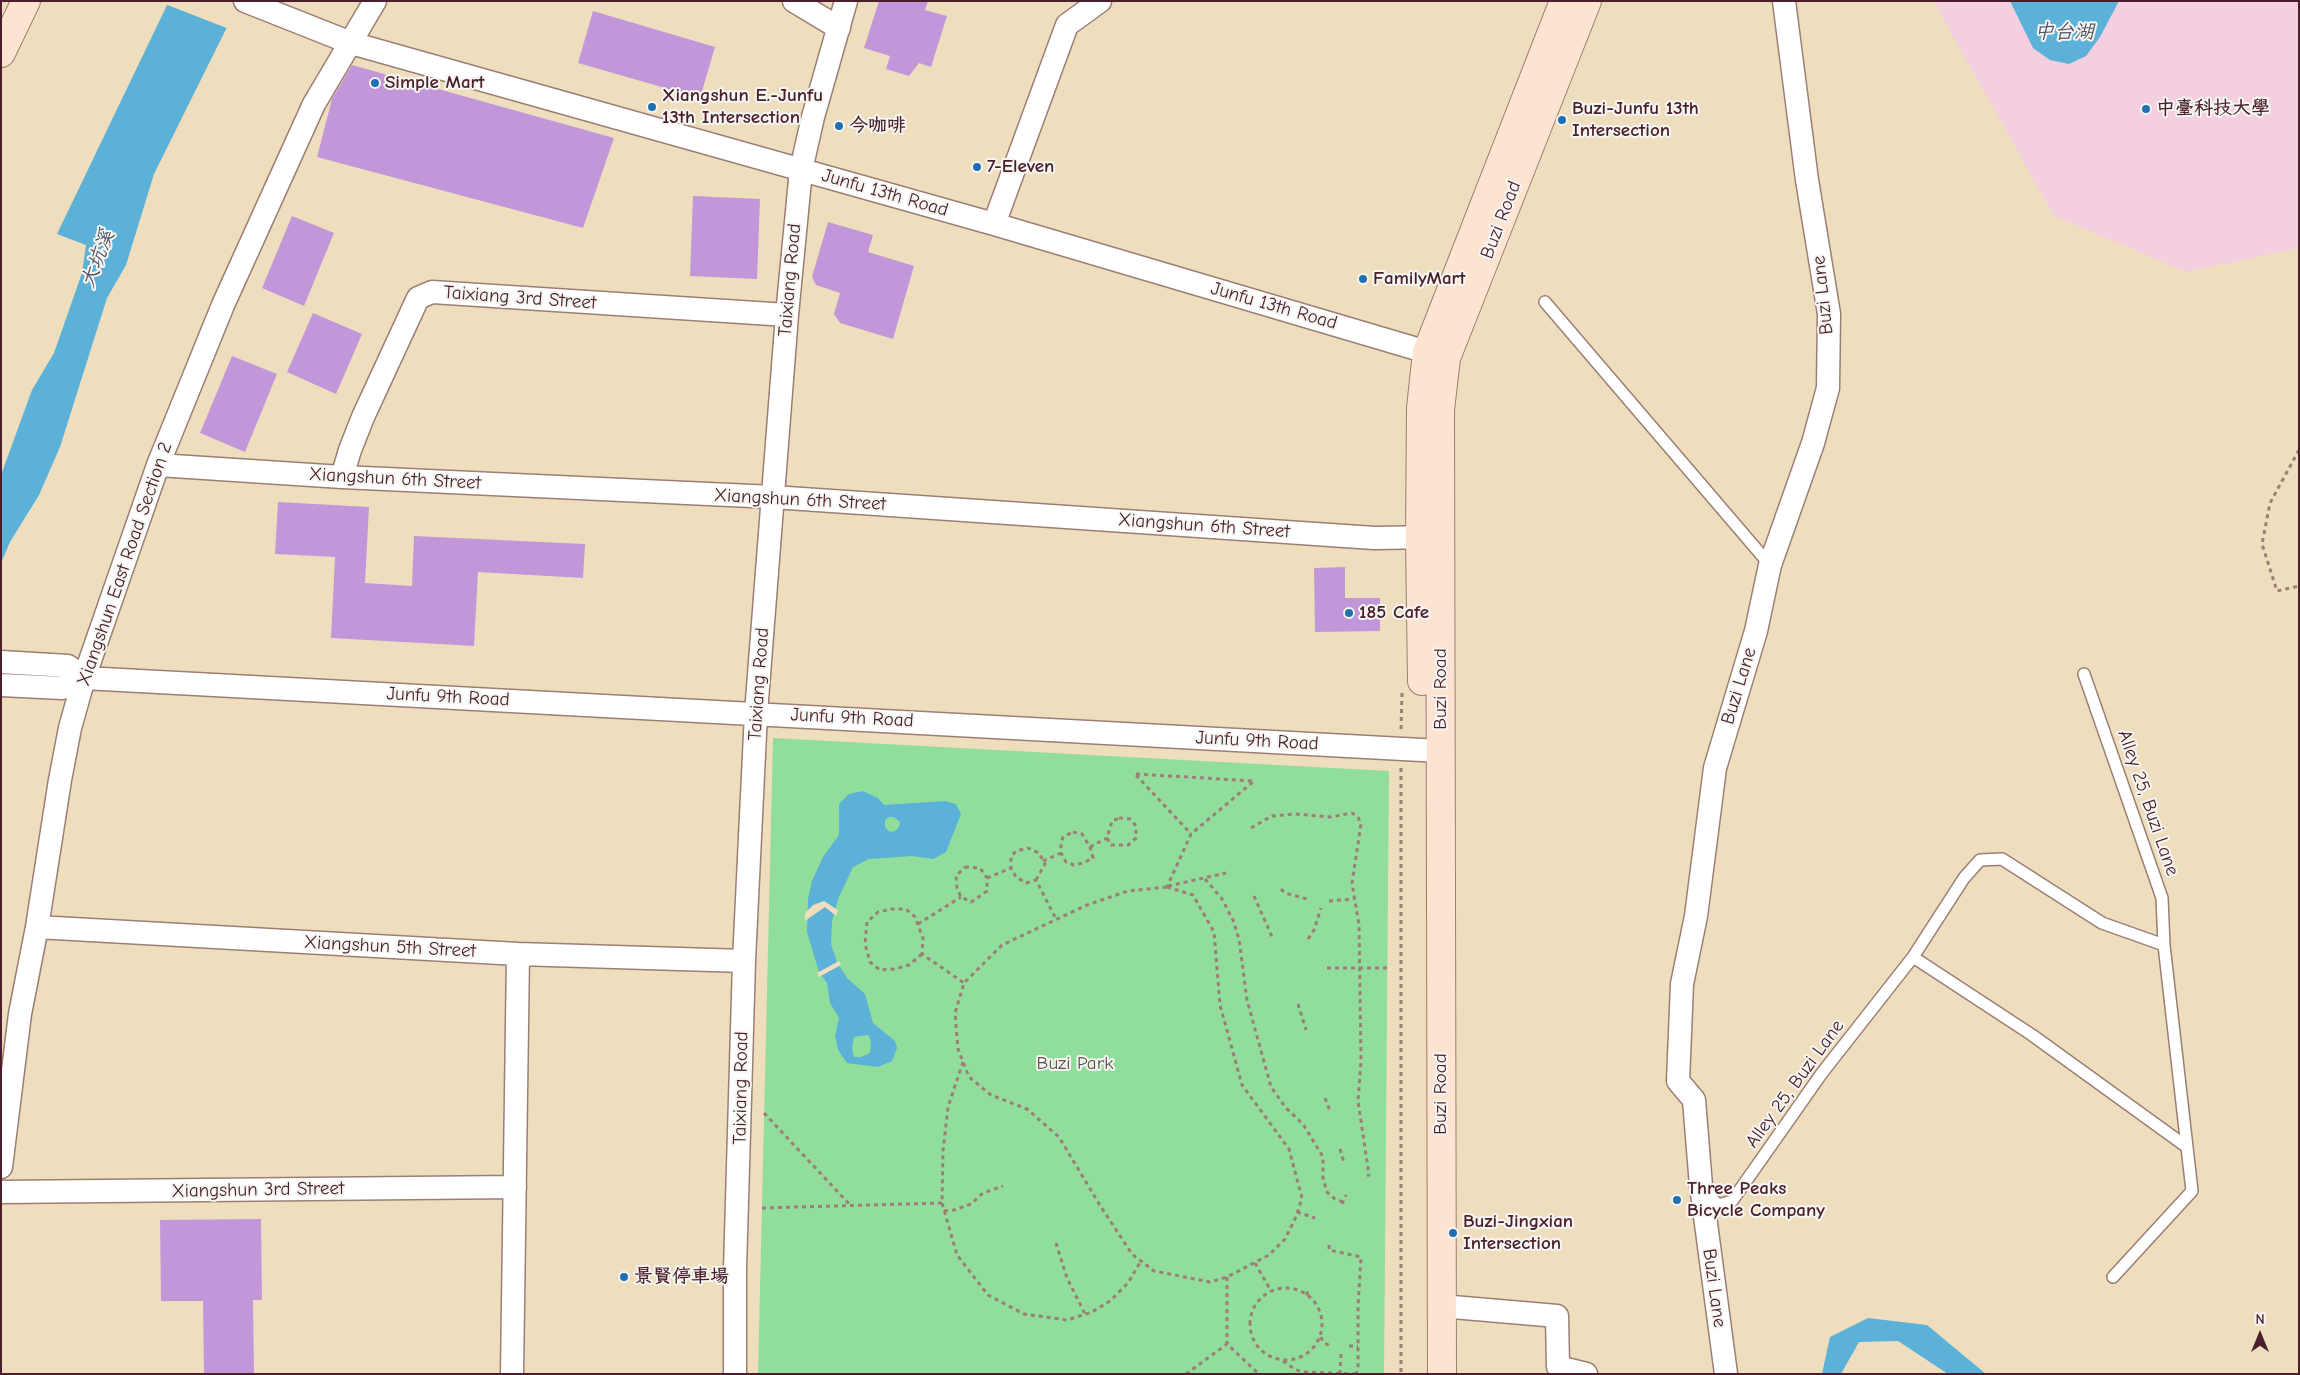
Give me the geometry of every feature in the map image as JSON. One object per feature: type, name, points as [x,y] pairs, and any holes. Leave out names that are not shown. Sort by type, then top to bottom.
[{"type":"main road","points":[[1,54],[26,1]]},
{"type":"main road","name":"Buzi Road","points":[[1442,1374],[1432,751],[1431,538],[1440,410],[1436,355],[1564,1]]},
{"type":"main road","name":"Buzi Road","points":[[1436,355],[1587,1]]},
{"type":"main road","name":"Buzi Road","points":[[1423,1374],[1432,751]]},
{"type":"street","name":"Junfu 13th Road","points":[[245,1],[351,43],[994,224],[1436,355]]},
{"type":"street","name":"Xiangshun East Road Section 2","points":[[1,1167],[20,1014],[37,927],[70,728],[71,677],[223,305],[285,165],[314,104],[376,1]]},
{"type":"street","points":[[794,1],[839,28]]},
{"type":"street","name":"Taixiang Road","points":[[735,1374],[744,961],[756,713],[772,497],[801,170],[813,117],[846,1]]},
{"type":"street","points":[[994,224],[1067,25],[1100,1]]},
{"type":"street","name":"Buzi Lane","points":[[1726,1374],[1701,1186],[1694,1100],[1678,1081],[1682,984],[1696,916],[1715,768],[1756,631],[1770,564],[1813,443],[1828,388],[1829,314],[1808,180],[1784,1]]},
{"type":"street","name":"Taixiang 3rd Street","points":[[342,477],[363,417],[418,298],[432,292],[787,315]]},
{"type":"street","name":"Xiangshun 6th Street","points":[[158,465],[342,477],[772,497],[1374,538],[1431,538]]},
{"type":"street","points":[[1,662],[71,677]]},
{"type":"street","points":[[1,685],[71,677]]},
{"type":"street","name":"Junfu 9th Road","points":[[71,677],[1432,751]]},
{"type":"street","name":"Xiangshun 5th Street","points":[[37,927],[518,954],[744,961]]},
{"type":"street","points":[[512,1374],[518,954]]},
{"type":"street","name":"Xiangshun 3rd Street","points":[[1,1192],[515,1187]]},
{"type":"street","points":[[1441,1306],[1557,1316],[1558,1367],[1586,1374]]},
{"type":"lane","points":[[1545,302],[1770,564]]},
{"type":"lane","name":"Alley 25, Buzi Lane","points":[[2084,674],[2162,898],[2164,945],[2192,1191],[2113,1277]]},
{"type":"lane","name":"Alley 25, Buzi Lane","points":[[1701,1186],[1718,1205],[1732,1201],[1822,1073],[1913,957],[1964,878],[1980,860],[2002,859],[2102,923],[2164,945]]},
{"type":"lane","points":[[1913,957],[2032,1035],[2187,1147]]},
{"type":"path","points":[[2299,450],[2270,503],[2262,544],[2277,590],[2299,586]]},
{"type":"path","points":[[1167,887],[1191,834],[1254,781],[1136,774],[1191,834]]},
{"type":"path","points":[[1252,828],[1272,816],[1295,814],[1331,817],[1352,813],[1358,817],[1362,830],[1352,882],[1359,925],[1361,1060],[1358,1101],[1369,1175],[1367,1176]]},
{"type":"path","points":[[1090,846],[1107,838],[1112,821],[1119,818],[1130,819],[1136,826],[1136,838],[1128,845],[1112,845],[1107,838]]},
{"type":"path","points":[[1073,832],[1082,834],[1090,846],[1093,858],[1074,865],[1066,862],[1062,853],[1061,845],[1064,837],[1073,832]]},
{"type":"path","points":[[1028,848],[1039,853],[1045,864],[1036,880],[1026,882],[1016,877],[1012,868],[1011,858],[1016,851],[1028,848]]},
{"type":"path","points":[[1043,861],[1062,853]]},
{"type":"path","points":[[965,867],[980,868],[987,878],[987,891],[972,902],[961,897],[956,888],[956,876],[965,867]]},
{"type":"path","points":[[987,878],[1012,868]]},
{"type":"path","points":[[1167,887],[1193,895],[1214,932],[1220,1005],[1242,1085],[1289,1149],[1302,1198],[1298,1212],[1284,1238],[1269,1255],[1227,1277],[1210,1282],[1154,1271],[1132,1254],[1060,1137],[1027,1109],[991,1095],[969,1076],[958,1049],[955,1013],[964,984],[1002,945],[1087,905],[1128,891],[1167,887],[1206,879],[1226,872]]},
{"type":"path","points":[[1206,879],[1222,898],[1233,920],[1239,939],[1247,1000],[1271,1088],[1286,1108],[1303,1124],[1322,1157],[1323,1178],[1327,1192],[1343,1203],[1346,1195]]},
{"type":"path","points":[[1036,880],[1056,919]]},
{"type":"path","points":[[1281,890],[1285,893],[1307,899]]},
{"type":"path","points":[[1254,896],[1273,939]]},
{"type":"path","points":[[918,924],[961,897]]},
{"type":"path","points":[[1329,901],[1354,900]]},
{"type":"path","points":[[1308,939],[1314,930],[1321,908]]},
{"type":"path","points":[[891,909],[906,909],[915,917],[924,938],[922,954],[909,965],[895,969],[880,970],[870,962],[865,944],[867,922],[878,912],[891,909]]},
{"type":"path","points":[[922,954],[964,984]]},
{"type":"path","points":[[1326,968],[1387,968]]},
{"type":"path","points":[[1298,1004],[1306,1030]]},
{"type":"path","points":[[963,1062],[948,1107],[943,1151],[942,1203],[957,1255],[988,1295],[1024,1314],[1067,1320],[1085,1314],[1110,1301],[1128,1283],[1141,1261]]},
{"type":"path","points":[[1325,1098],[1330,1111]]},
{"type":"path","points":[[764,1114],[851,1206]]},
{"type":"path","points":[[1340,1149],[1344,1163]]},
{"type":"path","points":[[944,1211],[954,1210],[971,1204],[983,1193],[1002,1186]]},
{"type":"path","points":[[762,1208],[942,1203]]},
{"type":"path","points":[[1298,1212],[1315,1218]]},
{"type":"path","points":[[1056,1243],[1067,1278],[1085,1314]]},
{"type":"path","points":[[1329,1245],[1328,1250],[1361,1257],[1358,1371],[1356,1374],[1296,1370],[1283,1360],[1269,1356],[1261,1351],[1251,1334],[1250,1323],[1256,1305],[1271,1292],[1292,1288],[1306,1295],[1318,1306],[1322,1316],[1321,1337],[1323,1342],[1332,1347]]},
{"type":"path","points":[[1255,1263],[1271,1292]]},
{"type":"path","points":[[1227,1277],[1227,1344],[1259,1374]]},
{"type":"path","points":[[1306,1295],[1310,1289]]},
{"type":"path","points":[[1283,1360],[1299,1358],[1308,1354],[1321,1337]]},
{"type":"path","points":[[1186,1374],[1227,1344]]},
{"type":"path","points":[[1349,1346],[1358,1346]]},
{"type":"path","points":[[1340,1374],[1342,1354]]},
{"type":"shaded area","name":"中臺科技大學","points":[[1933,1],[2299,1],[2299,248],[2186,272],[2054,216]]},
{"type":"green space","name":"Buzi Park","points":[[773,738],[1389,771],[1384,1374],[758,1374]]},
{"type":"water","name":"大坑溪","points":[[169,1],[240,1],[154,174],[126,265],[107,298],[60,447],[39,495],[10,542],[1,563],[1,475],[32,390],[54,353],[82,273],[86,245],[57,234]]},
{"type":"water","name":"中台湖","points":[[2010,1],[2119,1],[2100,37],[2086,56],[2069,64],[2050,60],[2033,48]]},
{"type":"water","points":[[863,791],[878,798],[884,805],[945,801],[956,804],[961,814],[946,852],[933,859],[912,856],[869,859],[853,867],[838,899],[832,922],[831,944],[837,962],[847,978],[865,994],[873,1023],[895,1041],[897,1048],[892,1061],[878,1067],[847,1063],[838,1050],[835,1036],[839,1018],[830,1003],[827,983],[819,972],[807,932],[808,899],[812,881],[823,857],[839,835],[839,804],[849,794]],"holes":[[[889,817],[894,817],[900,822],[899,827],[895,831],[890,832],[885,827],[885,820]],[[868,1035],[871,1041],[870,1053],[861,1057],[854,1057],[852,1049],[854,1037]]]},
{"type":"water","points":[[1868,1318],[1927,1325],[1986,1374],[1948,1374],[1898,1341],[1859,1342],[1841,1374],[1822,1374],[1830,1337]]},
{"type":"pier","points":[[167,1],[243,1],[229,29],[165,4]]},
{"type":"pier","points":[[824,901],[838,910],[836,916],[825,907],[805,921],[805,913],[813,905]]},
{"type":"pier","points":[[839,961],[841,965],[819,977],[817,973]]},
{"type":"building","points":[[879,1],[928,1],[925,10],[947,16],[931,67],[919,63],[909,76],[886,69],[890,56],[864,48]]},
{"type":"building","points":[[593,11],[715,47],[700,98],[578,63]]},
{"type":"building","points":[[352,65],[614,138],[583,228],[317,157],[332,99]]},
{"type":"building","points":[[693,196],[760,199],[757,279],[690,276]]},
{"type":"building","points":[[292,216],[334,233],[304,306],[262,288]]},
{"type":"building","points":[[828,222],[873,235],[868,252],[914,266],[893,339],[840,323],[834,314],[840,293],[816,285],[812,277]]},
{"type":"building","points":[[313,313],[362,334],[336,394],[287,372]]},
{"type":"building","points":[[232,356],[277,374],[245,452],[200,433]]},
{"type":"building","points":[[278,502],[369,507],[365,583],[412,586],[414,536],[585,544],[583,578],[478,572],[474,646],[331,638],[335,557],[275,554]]},
{"type":"building","points":[[1345,567],[1345,598],[1380,598],[1380,631],[1315,632],[1314,568]]},
{"type":"building","points":[[261,1219],[262,1300],[253,1300],[254,1374],[204,1374],[203,1301],[161,1301],[160,1220]]},
{"type":"place","name":"Simple Mart","points":[[375,83]]},
{"type":"place","name":"Xiangshun E.-Junfu 13th Intersection","points":[[652,107]]},
{"type":"place","name":"中臺科技大學","points":[[2146,109]]},
{"type":"place","name":"Buzi-Junfu 13th Intersection","points":[[1562,120]]},
{"type":"place","name":"今咖啡","points":[[839,126]]},
{"type":"place","name":"7-Eleven","points":[[977,167]]},
{"type":"place","name":"FamilyMart","points":[[1363,279]]},
{"type":"place","name":"185 Cafe","points":[[1349,613]]},
{"type":"place","name":"Three Peaks Bicycle Company","points":[[1677,1200]]},
{"type":"place","name":"Buzi-Jingxian Intersection","points":[[1453,1233]]},
{"type":"place","name":"景賢停車場","points":[[624,1277]]}]
